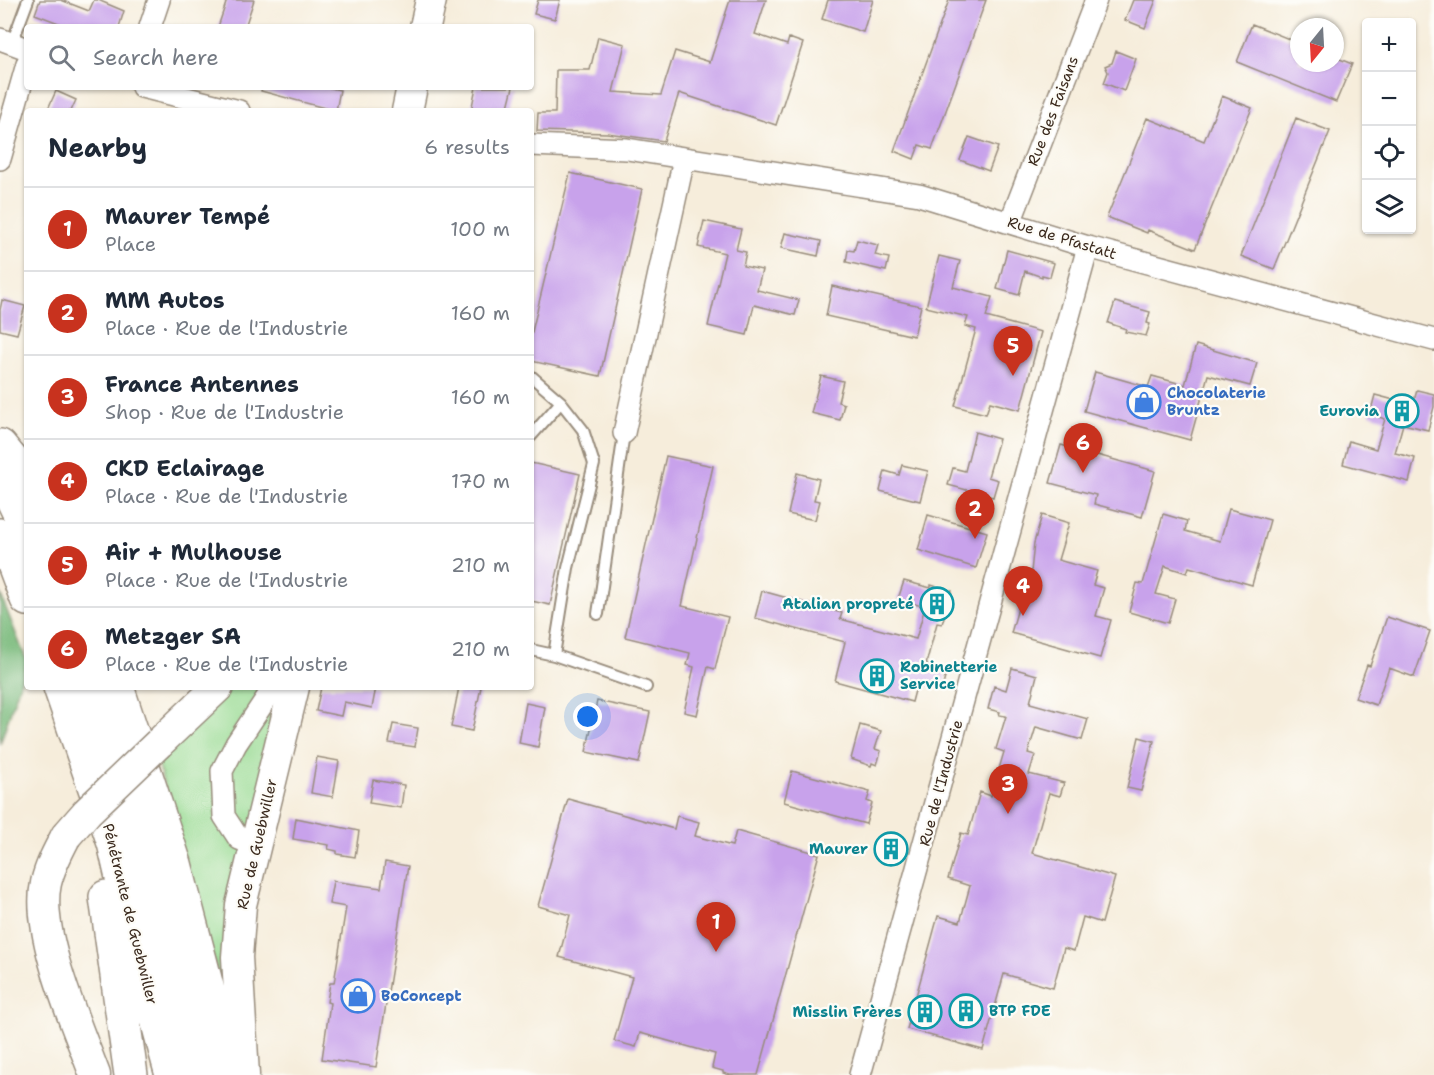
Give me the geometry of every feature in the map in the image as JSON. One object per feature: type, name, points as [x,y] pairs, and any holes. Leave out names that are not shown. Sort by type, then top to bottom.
[{"type":"highway","points":[[0,446],[15,463],[24,479]]},
{"type":"highway","points":[[0,473],[24,524]]},
{"type":"highway","points":[[0,535],[24,591]]},
{"type":"highway","name":"Pénétrante de Guebwiller","points":[[61,690],[114,843],[142,968],[172,1075]]},
{"type":"highway","points":[[94,690],[132,806],[202,1075]]},
{"type":"highway","points":[[118,690],[175,864],[230,1075]]},
{"type":"highway","points":[[94,785],[98,846],[131,1075]]},
{"type":"main road","points":[[426,24],[431,0]]},
{"type":"main road","points":[[407,108],[411,90]]},
{"type":"main road","points":[[95,1075],[66,996],[47,933],[44,909],[46,883],[54,858],[66,836],[87,812],[215,690]]},
{"type":"main road","name":"Rue de Guebwiller","points":[[244,1075],[237,957],[241,904],[293,690]]},
{"type":"street","points":[[151,24],[159,0]]},
{"type":"street","name":"Rue des Faisans","points":[[1010,223],[1096,0]]},
{"type":"street","points":[[0,159],[24,75]]},
{"type":"street","points":[[154,90],[227,108]]},
{"type":"street","name":"Rue de Pfastatt","points":[[534,145],[610,148],[919,195],[1088,247],[1434,340]]},
{"type":"street","points":[[624,433],[684,159]]},
{"type":"street","name":"Rue de l'Industrie","points":[[860,1075],[1088,247]]},
{"type":"street","points":[[255,845],[239,839],[224,816],[222,771],[236,744],[272,690]]},
{"type":"lane","points":[[13,43],[28,0]]},
{"type":"lane","points":[[534,379],[561,402],[583,430],[594,464],[568,568],[554,655]]},
{"type":"lane","points":[[534,433],[561,402]]},
{"type":"lane","points":[[598,614],[624,433]]},
{"type":"lane","points":[[534,651],[554,655],[646,687]]},
{"type":"green space","points":[[0,593],[24,654],[24,671],[0,744]]},
{"type":"green space","points":[[227,690],[286,690],[226,1004],[156,757]]},
{"type":"building","points":[[40,0],[61,0],[89,11],[94,0],[98,0],[124,11],[120,24],[61,24],[35,14]]},
{"type":"building","points":[[227,0],[254,0],[246,24],[219,24]]},
{"type":"building","points":[[538,0],[560,0],[555,19],[534,14]]},
{"type":"building","points":[[730,0],[766,0],[755,34],[787,45],[789,38],[803,43],[776,125],[679,93],[664,141],[607,133],[537,131],[538,113],[555,113],[556,70],[590,70],[598,37],[625,44],[613,92],[661,95],[675,51],[710,62]]},
{"type":"building","points":[[828,0],[873,0],[863,32],[822,19]]},
{"type":"building","points":[[949,0],[986,0],[932,149],[919,145],[914,159],[894,151]]},
{"type":"building","points":[[1133,0],[1156,0],[1145,28],[1125,20]]},
{"type":"building","points":[[1252,24],[1290,39],[1290,72],[1344,72],[1344,61],[1352,64],[1336,102],[1237,62]]},
{"type":"building","points":[[1116,51],[1136,59],[1124,91],[1104,83],[1108,72],[1105,66],[1112,63]]},
{"type":"building","points":[[340,90],[337,108],[325,108],[261,91]]},
{"type":"building","points":[[475,90],[512,90],[508,108],[472,108]]},
{"type":"building","points":[[56,91],[76,100],[72,108],[48,108]]},
{"type":"building","points":[[1222,96],[1252,108],[1195,249],[1107,217],[1147,118],[1204,141]]},
{"type":"building","points":[[1296,118],[1330,131],[1274,269],[1241,256]]},
{"type":"building","points":[[969,137],[998,147],[989,171],[960,160]]},
{"type":"building","points":[[570,173],[642,189],[600,376],[534,362],[534,323]]},
{"type":"building","points":[[704,221],[741,229],[736,250],[746,252],[743,266],[762,270],[757,290],[799,300],[795,315],[754,305],[747,335],[708,326],[725,253],[698,247]]},
{"type":"building","points":[[785,233],[821,241],[818,256],[781,248]]},
{"type":"building","points":[[857,240],[878,245],[875,255],[889,258],[886,271],[846,262],[848,250],[854,251]]},
{"type":"building","points":[[1007,250],[1054,263],[1050,277],[1042,275],[1042,277],[1025,271],[1019,295],[997,289]]},
{"type":"building","points":[[939,256],[960,261],[953,287],[992,297],[986,317],[1041,332],[1020,410],[990,402],[986,414],[955,406],[976,329],[965,326],[968,317],[926,307]]},
{"type":"building","points":[[832,286],[921,306],[914,336],[826,316]]},
{"type":"building","points":[[2,300],[24,306],[17,334],[0,330]]},
{"type":"building","points":[[1115,302],[1150,312],[1147,323],[1150,324],[1146,336],[1125,332],[1126,329],[1108,323]]},
{"type":"building","name":"Chocolaterie Bruntz","points":[[1196,345],[1257,363],[1250,386],[1208,375],[1190,440],[1084,411],[1095,372],[1148,387],[1152,376],[1185,385]]},
{"type":"building","points":[[821,376],[843,381],[838,402],[844,404],[840,420],[811,413]]},
{"type":"building","points":[[1417,390],[1434,394],[1434,407],[1428,430],[1403,424],[1395,453],[1415,458],[1409,482],[1343,464],[1349,441],[1376,449],[1385,419],[1370,414],[1375,395],[1413,405]]},
{"type":"building","points":[[975,432],[999,439],[988,477],[998,480],[993,497],[948,485],[953,468],[965,471]]},
{"type":"building","points":[[1061,445],[1155,471],[1142,517],[1094,504],[1096,495],[1050,483]]},
{"type":"building","points":[[666,456],[713,466],[682,606],[728,617],[715,669],[708,667],[697,715],[684,712],[694,667],[687,665],[690,653],[625,637]]},
{"type":"building","points":[[534,464],[580,474],[550,605],[534,602]]},
{"type":"building","points":[[902,465],[928,471],[920,501],[880,491],[885,471],[899,475]]},
{"type":"building","points":[[797,473],[819,479],[814,500],[820,501],[815,520],[788,514]]},
{"type":"building","points":[[1229,509],[1270,520],[1252,585],[1189,567],[1187,573],[1165,566],[1156,594],[1175,599],[1168,623],[1129,612],[1137,583],[1143,584],[1163,514],[1187,521],[1185,531],[1220,541]]},
{"type":"building","points":[[928,515],[987,532],[976,568],[918,550]]},
{"type":"building","points":[[1042,515],[1069,523],[1058,560],[1097,571],[1093,585],[1104,588],[1096,616],[1111,620],[1100,658],[1011,633],[1028,573],[1031,572],[1034,543]]},
{"type":"building","points":[[904,581],[952,591],[942,624],[937,623],[926,664],[947,670],[942,689],[917,683],[912,702],[835,681],[845,642],[755,618],[762,591],[842,613],[840,619],[916,639],[925,607],[898,599]]},
{"type":"building","points":[[1387,617],[1430,631],[1414,677],[1389,668],[1376,705],[1355,698],[1367,665],[1370,666]]},
{"type":"building","points":[[1012,668],[1037,675],[1030,703],[1088,719],[1082,740],[1036,727],[1028,753],[1035,755],[1029,774],[1064,783],[1060,796],[1049,793],[1032,853],[1115,877],[1102,923],[1083,917],[1074,951],[1064,948],[1053,988],[1004,974],[983,1050],[907,1029],[938,916],[960,922],[970,886],[948,879],[961,833],[968,835],[980,792],[991,796],[1004,752],[996,749],[1006,716],[988,709],[994,686],[1006,690]]},
{"type":"building","points":[[320,690],[375,690],[372,708],[344,702],[341,716],[316,711]]},
{"type":"building","points":[[458,690],[480,690],[472,731],[451,727]]},
{"type":"building","points":[[597,701],[650,712],[639,763],[586,752]]},
{"type":"building","points":[[526,703],[545,707],[538,747],[519,743]]},
{"type":"building","points":[[393,724],[418,728],[415,747],[389,743]]},
{"type":"building","points":[[860,725],[881,731],[875,749],[881,751],[877,765],[872,763],[871,766],[851,759]]},
{"type":"building","points":[[1139,737],[1154,741],[1141,791],[1127,788]]},
{"type":"building","points":[[317,757],[339,761],[333,797],[311,793]]},
{"type":"building","points":[[792,771],[870,792],[867,801],[872,803],[866,824],[784,802]]},
{"type":"building","points":[[373,780],[404,785],[401,808],[369,803]]},
{"type":"building","points":[[568,799],[674,829],[677,816],[699,822],[695,836],[732,846],[736,831],[819,854],[758,1075],[723,1073],[723,1071],[712,1068],[715,1054],[640,1033],[636,1047],[614,1041],[632,977],[559,957],[570,915],[538,906]]},
{"type":"building","points":[[296,818],[359,831],[355,857],[337,854],[337,851],[328,849],[329,845],[293,839]]},
{"type":"building","name":"BoConcept","points":[[385,862],[408,866],[376,1067],[322,1059],[330,1003],[327,1002],[330,983],[334,983],[346,907],[329,904],[333,881],[381,888]]},
{"type":"place","name":"Air + Mulhouse","points":[[1013,376]]},
{"type":"place","name":"Chocolaterie Bruntz","points":[[1144,402]]},
{"type":"place","name":"Eurovia","points":[[1402,411]]},
{"type":"place","name":"Metzger SA","points":[[1083,473]]},
{"type":"place","name":"MM Autos","points":[[975,539]]},
{"type":"place","name":"Atalian propreté","points":[[937,604]]},
{"type":"place","name":"CKD Eclairage","points":[[1023,616]]},
{"type":"place","name":"Robinetterie Service","points":[[877,676]]},
{"type":"place","name":"France Antennes","points":[[1008,814]]},
{"type":"place","name":"Maurer","points":[[891,849]]},
{"type":"place","name":"Maurer Tempé","points":[[716,952]]},
{"type":"place","name":"BoConcept","points":[[358,996]]},
{"type":"place","name":"BTP FDE","points":[[966,1011]]},
{"type":"place","name":"Misslin Frères","points":[[925,1012]]}]
